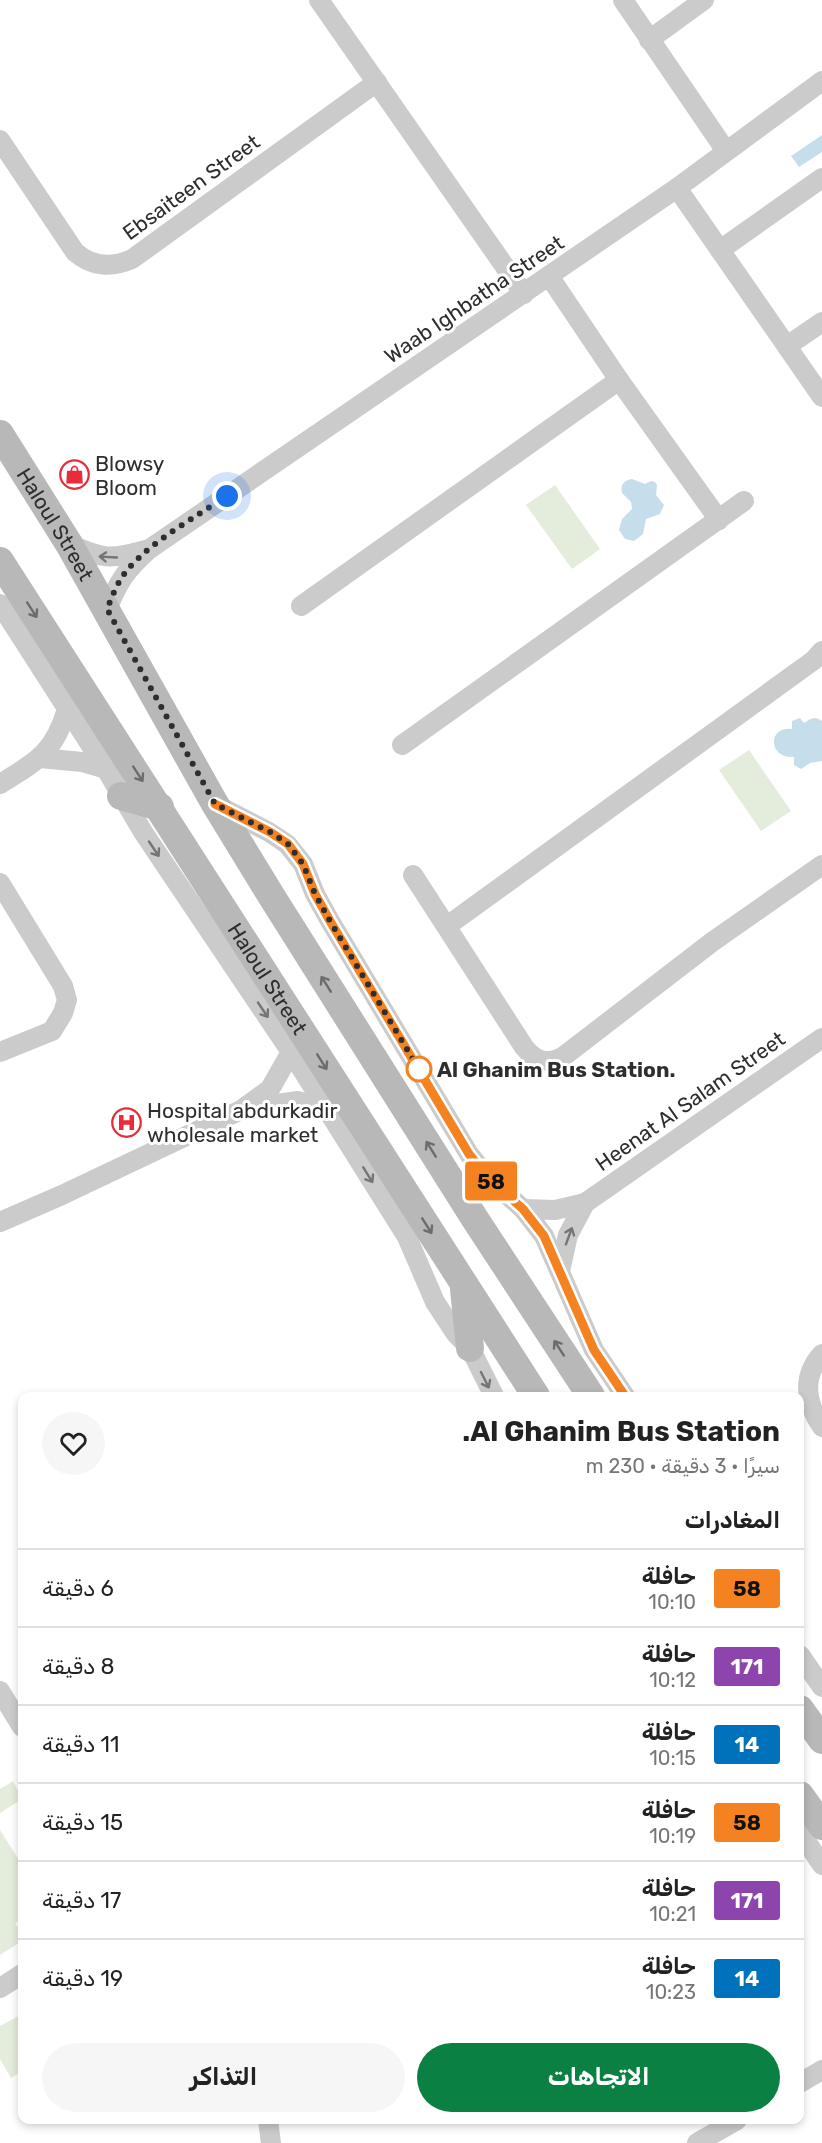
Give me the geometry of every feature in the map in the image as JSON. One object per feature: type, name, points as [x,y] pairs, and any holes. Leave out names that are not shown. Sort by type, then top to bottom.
[{"type":"main road","name":"Haloul Street","points":[[0,434],[69,544],[215,804],[272,897],[475,1219],[588,1392]]},
{"type":"main road","name":"Haloul Street","points":[[0,561],[533,1392]]},
{"type":"main road","points":[[121,795],[160,807]]},
{"type":"main road","points":[[463,1284],[470,1348]]},
{"type":"main road","points":[[804,1715],[822,1740]]},
{"type":"main road","points":[[804,1801],[822,1826]]},
{"type":"street","points":[[319,0],[524,294]]},
{"type":"street","points":[[623,0],[726,151]]},
{"type":"street","points":[[649,40],[704,0]]},
{"type":"street","name":"Waab Ighbatha Street","points":[[107,609],[118,582],[129,567],[148,550],[677,188],[822,81]]},
{"type":"street","name":"Ebsaiteen Street","points":[[0,142],[75,252],[81,258],[95,264],[108,266],[132,259],[377,82]]},
{"type":"street","points":[[720,250],[822,178]]},
{"type":"street","points":[[677,188],[822,397]]},
{"type":"street","points":[[549,276],[718,520]]},
{"type":"street","points":[[787,346],[822,322]]},
{"type":"street","points":[[301,606],[619,380]]},
{"type":"street","points":[[402,745],[744,501]]},
{"type":"street","name":"Waab Ighbatha Street","points":[[69,544],[96,556],[108,558],[148,550]]},
{"type":"street","name":"Haloul Street","points":[[0,604],[143,832],[291,1052],[407,1237],[435,1302],[456,1334],[470,1348],[492,1392]]},
{"type":"street","points":[[447,926],[819,660]]},
{"type":"street","points":[[0,784],[40,758],[57,739],[67,710]]},
{"type":"street","points":[[40,758],[82,762],[106,770]]},
{"type":"street","points":[[215,804],[270,832],[288,844],[303,864],[315,894],[330,921],[469,1154],[488,1178],[523,1209],[544,1236],[594,1350],[622,1392]]},
{"type":"street","points":[[413,875],[524,1047],[532,1057],[542,1062],[553,1062],[564,1056],[712,942],[822,865]]},
{"type":"street","points":[[0,883],[63,986],[67,1000],[63,1013],[52,1031],[0,1052]]},
{"type":"street","name":"Heenat Al Salam Street","points":[[523,1209],[555,1210],[585,1203],[822,1038]]},
{"type":"street","points":[[0,1222],[241,1110],[270,1089],[291,1052]]},
{"type":"street","points":[[241,1110],[298,1101],[328,1111]]},
{"type":"street","name":"Heenat Al Salam Street","points":[[560,1270],[568,1235],[585,1203]]},
{"type":"street","points":[[822,1354],[815,1362],[808,1379],[808,1398],[822,1428]]},
{"type":"street","points":[[804,1661],[822,1687]]},
{"type":"street","points":[[0,1691],[18,1720]]},
{"type":"street","points":[[804,1838],[822,1865]]},
{"type":"street","points":[[0,1988],[18,1977]]},
{"type":"street","points":[[804,2081],[822,2070]]},
{"type":"street","points":[[269,2124],[271,2143]]},
{"type":"street","points":[[697,2143],[730,2124]]},
{"type":"green space","points":[[555,485],[600,549],[572,569],[526,505]]},
{"type":"green space","points":[[749,750],[791,811],[761,831],[719,770]]},
{"type":"green space","points":[[13,1781],[18,1791],[18,1802],[0,1813],[0,1789]]},
{"type":"green space","points":[[0,1830],[18,1859],[18,1921],[15,1923],[18,1928],[18,1944],[0,1955]]},
{"type":"green space","points":[[18,2016],[18,2074],[11,2078],[0,2059],[0,2026]]},
{"type":"water","points":[[822,135],[822,152],[799,167],[791,156]]},
{"type":"water","points":[[632,479],[645,484],[655,482],[656,495],[664,505],[660,514],[646,519],[643,534],[634,541],[625,539],[619,530],[622,519],[632,509],[631,502],[622,493],[622,485]]},
{"type":"water","points":[[800,718],[804,723],[815,718],[822,721],[822,761],[810,763],[801,769],[794,765],[794,757],[779,753],[774,743],[778,732],[792,729],[792,721]]},
{"type":"bus line","name":"58","points":[[215,804],[270,832],[288,844],[303,864],[315,894],[330,921],[469,1154],[488,1178],[523,1209],[544,1236],[594,1350],[622,1392]]},
{"type":"place","name":"Blowsy Bloom","points":[[74,475]]},
{"type":"place","name":"Al Ghanim Bus Station.","points":[[419,1069]]},
{"type":"place","name":"Hospital abdurkadir wholesale market","points":[[126,1122]]},
{"type":"route","points":[[227,496],[148,550],[129,567],[118,582],[107,609],[215,804],[270,832],[288,844],[303,864],[315,894],[330,921],[423,1076],[419,1069]]}]
